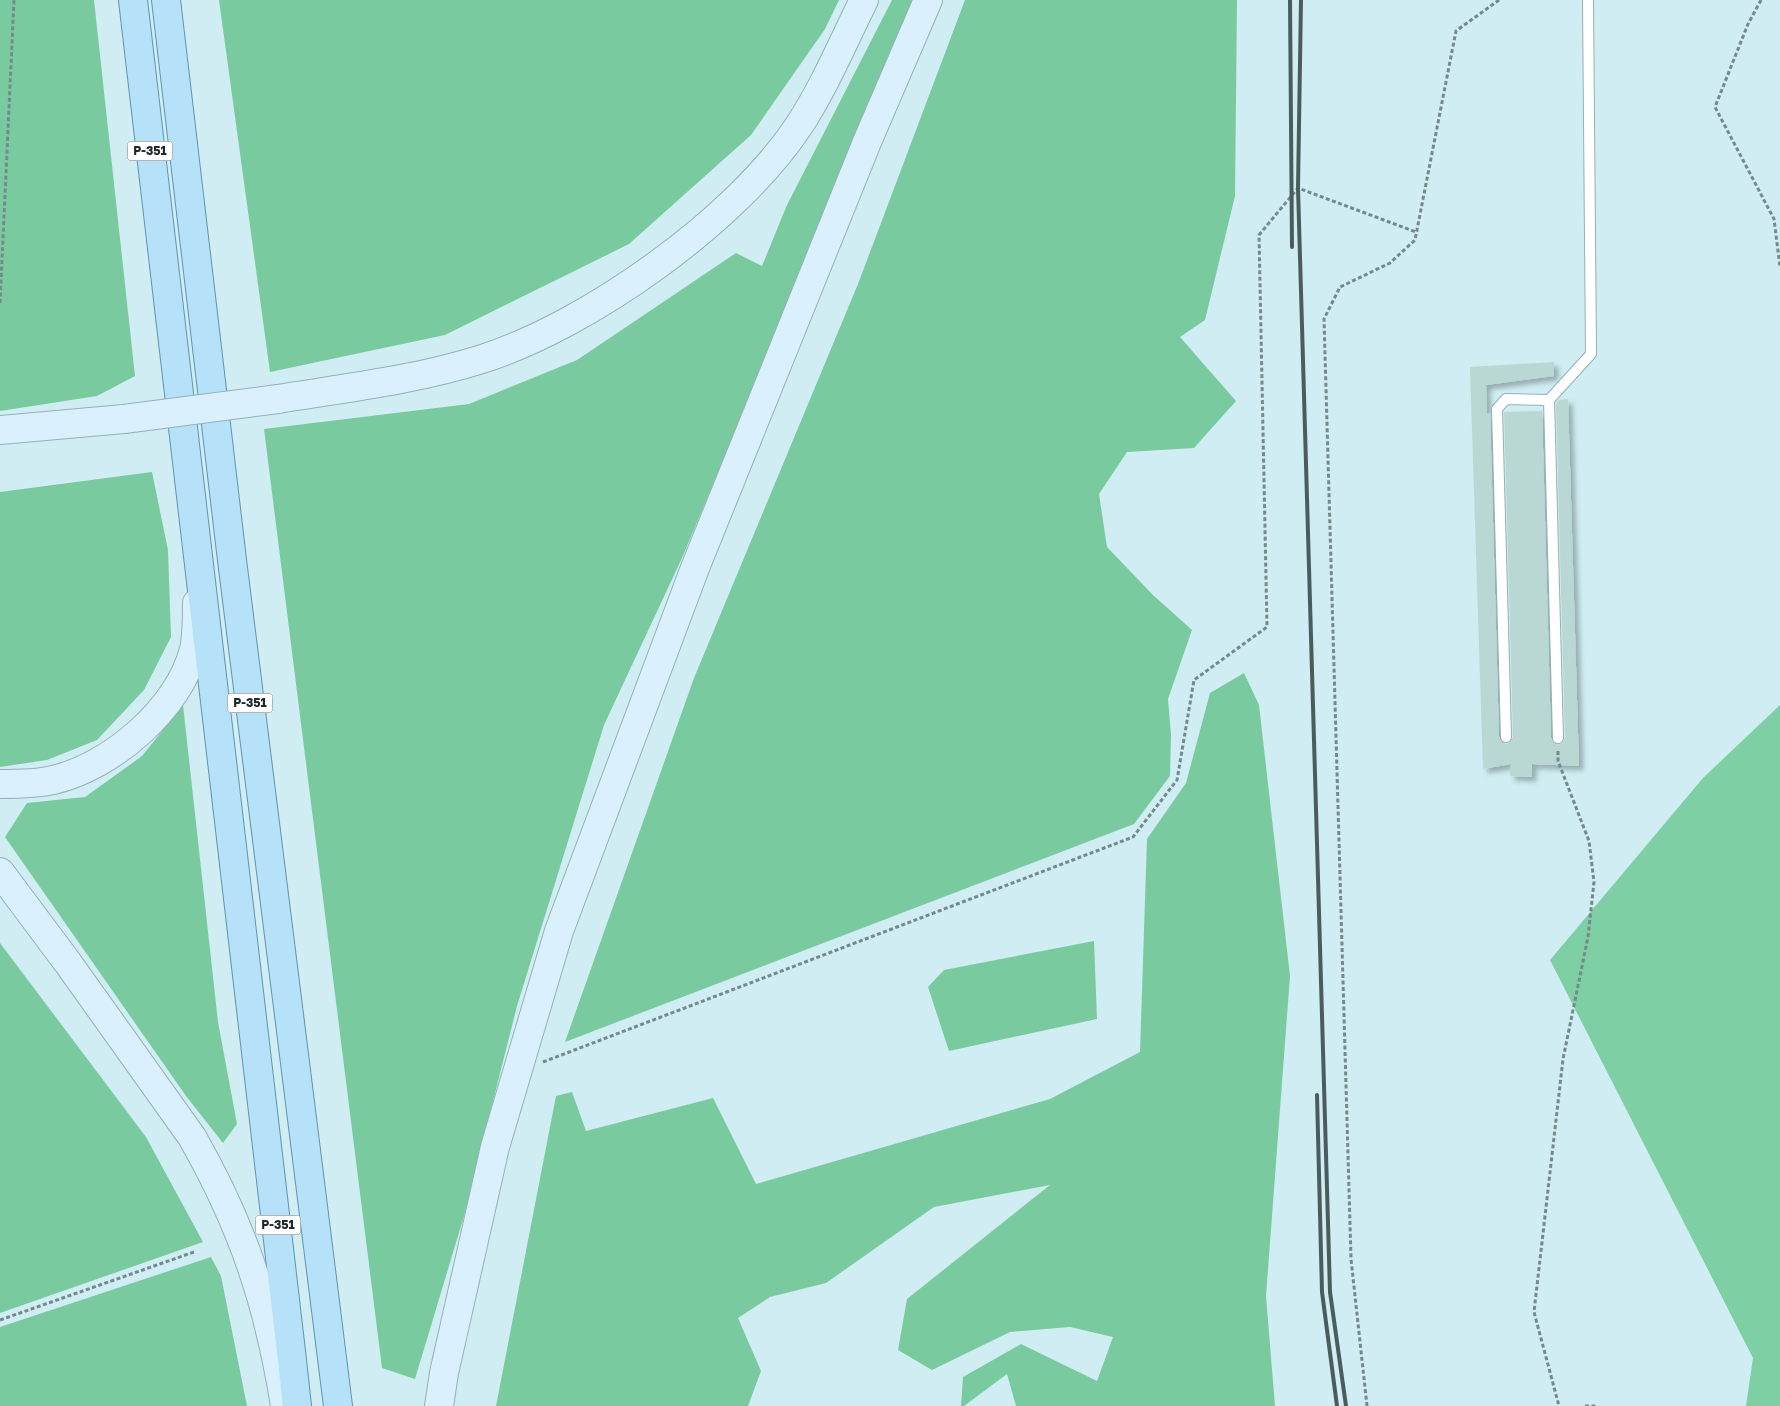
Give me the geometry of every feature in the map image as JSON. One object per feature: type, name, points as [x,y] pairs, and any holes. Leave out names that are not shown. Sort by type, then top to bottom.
[{"type":"main road","name":"Р-351","points":[[133,0],[197,552],[258,1045],[297,1406]]},
{"type":"main road","name":"Р-351","points":[[166,0],[232,560],[338,1406]]},
{"type":"main road","points":[[0,430],[124,419],[278,399],[389,381],[483,358],[526,342],[569,320],[628,284],[683,244],[727,208],[774,160],[798,127],[864,0]]},
{"type":"main road","points":[[439,1406],[444,1374],[495,1147],[559,931],[695,568],[867,142],[928,0]]},
{"type":"main road","points":[[0,784],[53,780],[74,774],[120,748],[157,714],[176,687],[194,649],[198,614],[197,552]]},
{"type":"main road","points":[[0,872],[192,1137],[209,1168],[251,1260],[270,1327],[285,1406]]},
{"type":"lane","points":[[1558,738],[1549,400],[1591,354],[1588,0]]},
{"type":"lane","points":[[1506,737],[1497,409],[1506,399],[1549,400]]},
{"type":"path","points":[[0,303],[14,0]]},
{"type":"path","points":[[1367,1406],[1351,1259],[1324,319],[1340,287],[1390,263],[1416,240],[1416,232],[1456,31],[1499,0]]},
{"type":"path","points":[[1761,0],[1748,24],[1715,107],[1774,219],[1780,267]]},
{"type":"path","points":[[517,1073],[588,1044],[1133,837],[1177,780],[1194,680],[1267,627],[1259,235],[1298,188],[1416,232]]},
{"type":"path","points":[[1558,738],[1558,761],[1589,841],[1594,882],[1588,937],[1563,1059],[1534,1312],[1559,1406]]},
{"type":"path","points":[[0,1320],[194,1252]]},
{"type":"path","points":[[1585,1406],[1598,1406]]},
{"type":"green space","points":[[0,0],[94,0],[135,376],[97,396],[0,411]]},
{"type":"green space","points":[[219,0],[839,0],[825,29],[751,135],[629,244],[445,335],[270,372]]},
{"type":"green space","points":[[892,0],[916,0],[682,558],[604,725],[517,1006],[464,1216],[415,1379],[382,1368],[264,429],[469,404],[577,360],[736,253],[762,266],[787,205]]},
{"type":"green space","points":[[965,0],[1237,0],[1235,196],[1205,320],[1180,337],[1236,401],[1194,448],[1127,452],[1099,494],[1107,547],[1153,595],[1192,630],[1168,699],[1171,735],[1170,776],[1134,824],[565,1042],[694,678],[858,284]]},
{"type":"green space","points":[[152,472],[168,550],[171,637],[144,690],[97,740],[47,760],[0,767],[0,492]]},
{"type":"green space","points":[[1244,673],[1259,705],[1290,976],[1266,1296],[1275,1406],[1016,1406],[1007,1374],[964,1406],[961,1406],[963,1377],[1021,1344],[1097,1381],[1113,1337],[1070,1327],[1010,1332],[932,1370],[898,1350],[907,1299],[1050,1185],[934,1207],[826,1283],[770,1297],[738,1318],[761,1371],[748,1406],[496,1406],[556,1096],[572,1092],[586,1131],[713,1098],[756,1184],[1050,1099],[1140,1052],[1147,839],[1186,783],[1210,693]]},
{"type":"green space","points":[[183,705],[218,1022],[237,1124],[223,1143],[186,1096],[5,837],[27,803],[85,797],[142,756]]},
{"type":"green space","points":[[1780,705],[1780,1406],[1746,1406],[1753,1358],[1550,960],[1703,778]]},
{"type":"green space","points":[[1094,941],[1097,1019],[949,1051],[928,987],[944,970]]},
{"type":"green space","points":[[0,943],[146,1137],[203,1242],[0,1313]]},
{"type":"green space","points":[[211,1257],[221,1276],[247,1406],[0,1406],[0,1327]]},
{"type":"building","points":[[1554,362],[1554,376],[1486,385],[1487,413],[1490,413],[1499,737],[1502,743],[1507,744],[1513,737],[1504,412],[1542,411],[1551,738],[1558,745],[1562,744],[1565,738],[1556,403],[1559,400],[1568,399],[1579,766],[1532,764],[1532,777],[1510,776],[1511,764],[1483,769],[1470,367]]},
{"type":"railway","points":[[1290,0],[1292,247]]},
{"type":"railway","points":[[1301,0],[1298,188],[1330,1292],[1346,1406]]},
{"type":"railway","points":[[1317,1095],[1322,1292],[1337,1406]]}]
